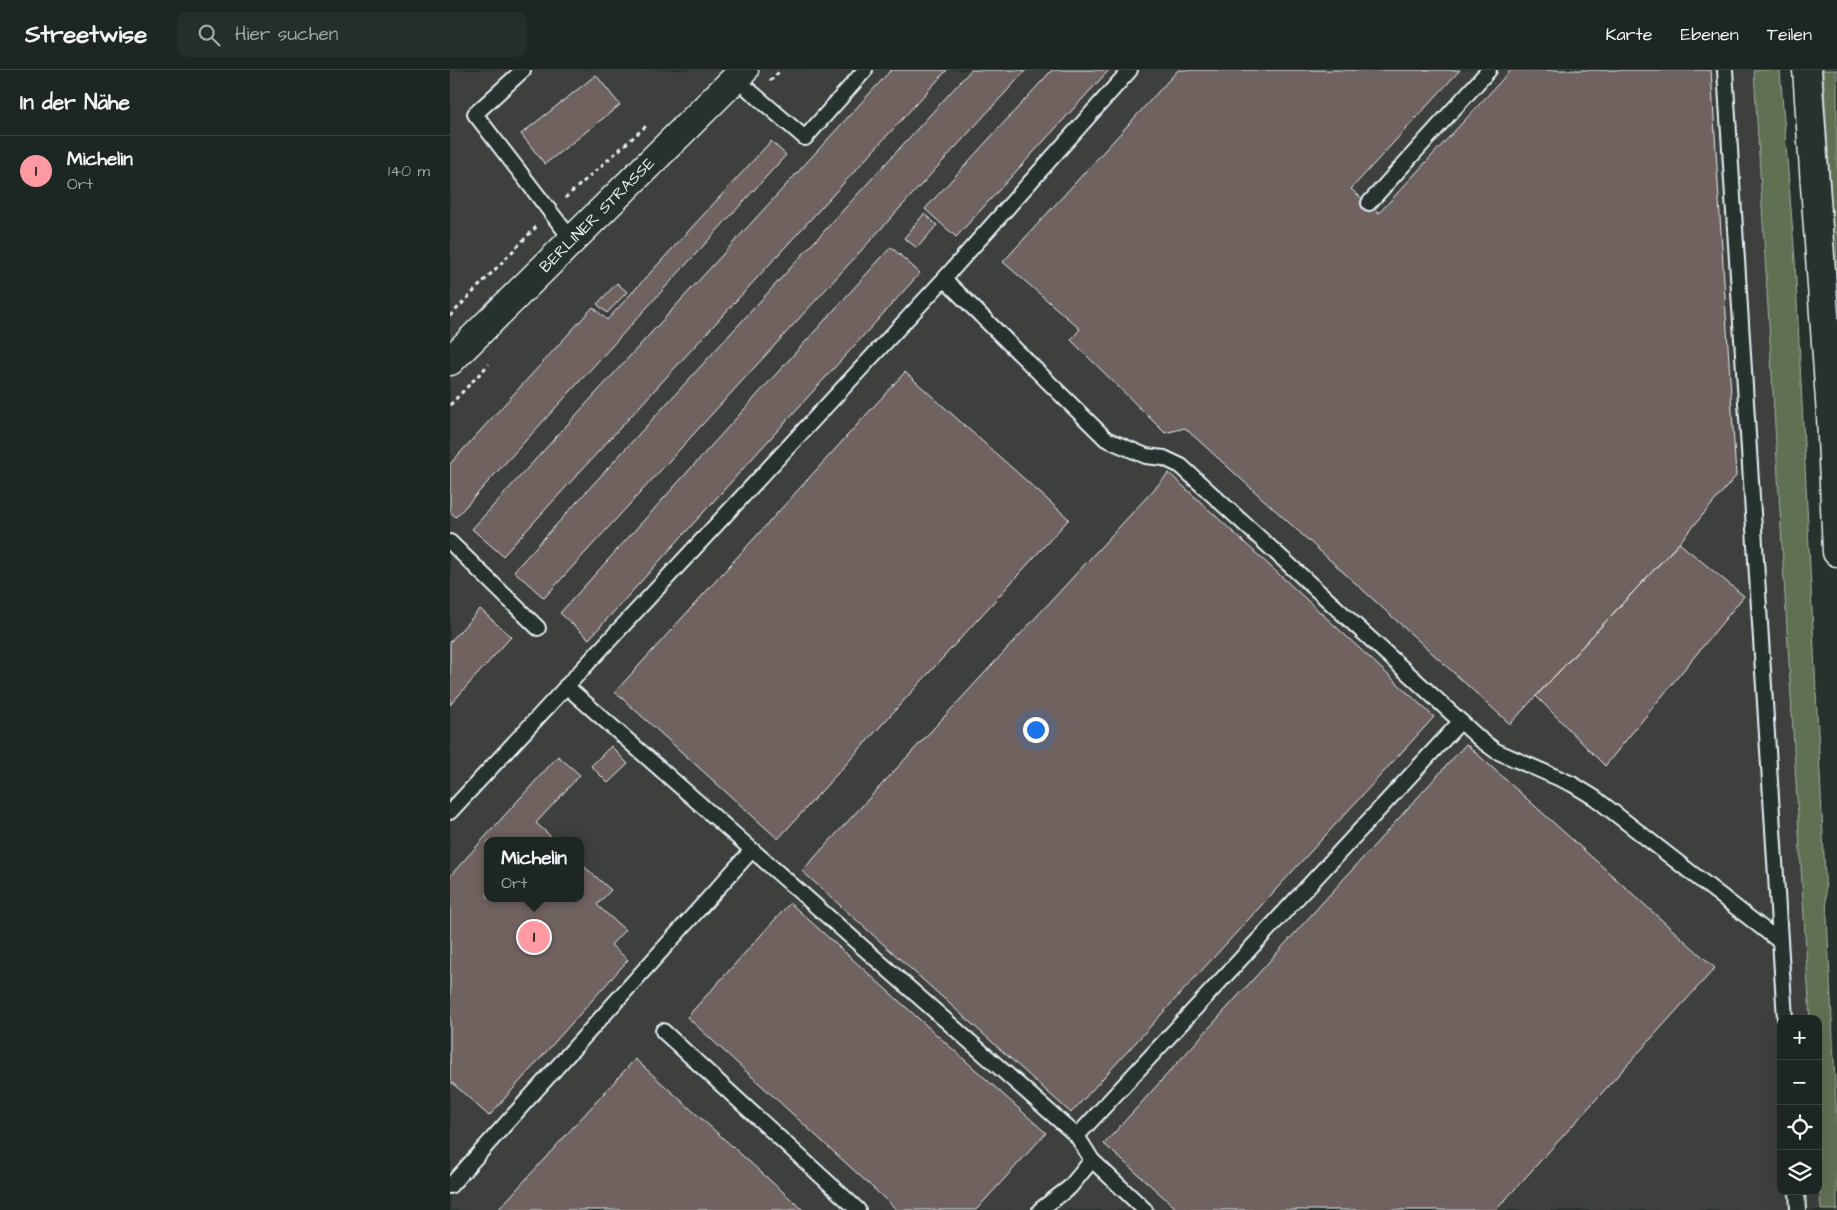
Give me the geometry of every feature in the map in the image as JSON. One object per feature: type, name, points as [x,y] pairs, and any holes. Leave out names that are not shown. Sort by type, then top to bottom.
[{"type":"main road","points":[[1807,70],[1831,415],[1837,552]]},
{"type":"main road","name":"BERLINER STRASSE","points":[[450,361],[740,74]]},
{"type":"lane","points":[[523,70],[475,114],[572,240]]},
{"type":"lane","points":[[740,74],[805,138],[865,70]]},
{"type":"lane","points":[[450,812],[944,279],[1130,70]]},
{"type":"lane","points":[[1368,203],[1489,70]]},
{"type":"lane","points":[[1725,70],[1785,1015]]},
{"type":"lane","points":[[944,279],[1099,433],[1106,439],[1126,448],[1146,456],[1164,458],[1181,466],[1481,740],[1496,751],[1572,784],[1595,798],[1779,942]]},
{"type":"lane","points":[[450,542],[538,628]]},
{"type":"lane","points":[[566,686],[1077,1136],[1092,1160],[1145,1210]]},
{"type":"lane","points":[[1077,1136],[1460,722]]},
{"type":"lane","points":[[450,1186],[752,850]]},
{"type":"lane","points":[[663,1031],[858,1210]]},
{"type":"lane","points":[[1040,1210],[1070,1188],[1092,1160]]},
{"type":"lane","points":[[1797,1195],[1798,1210]]},
{"type":"path","points":[[450,316],[550,212],[651,122]]},
{"type":"shaded area","points":[[450,70],[1754,70],[1810,1015],[1777,1015],[1777,1195],[1820,1195],[1821,1210],[450,1210]]},
{"type":"green space","points":[[1754,70],[1780,70],[1795,260],[1837,1122],[1837,1210],[1821,1210],[1822,1015],[1810,1015]]},
{"type":"green space","points":[[1823,70],[1837,70],[1837,293]]},
{"type":"building","points":[[891,70],[947,70],[503,556],[472,529]]},
{"type":"building","points":[[971,70],[1026,70],[544,598],[514,571]]},
{"type":"building","points":[[1052,70],[1109,70],[956,237],[925,209]]},
{"type":"building","points":[[1178,70],[1460,70],[1351,189],[1379,213],[1511,70],[1711,70],[1736,476],[1679,543],[1510,724],[1185,428],[1165,433],[1071,340],[1080,329],[1003,262]]},
{"type":"building","points":[[596,75],[620,105],[545,164],[521,134]]},
{"type":"building","points":[[771,141],[786,155],[456,517],[450,512],[450,464],[593,307],[607,320]]},
{"type":"building","points":[[924,214],[937,225],[917,248],[904,238]]},
{"type":"building","points":[[891,247],[920,273],[589,639],[560,613]]},
{"type":"building","points":[[617,283],[627,292],[607,313],[597,304]]},
{"type":"building","points":[[905,372],[1069,519],[778,839],[615,692]]},
{"type":"building","points":[[1169,473],[1434,717],[1071,1113],[802,871]]},
{"type":"building","points":[[1679,543],[1744,596],[1605,766],[1536,696]]},
{"type":"building","points":[[480,609],[511,637],[450,705],[450,642]]},
{"type":"building","points":[[1466,744],[1715,968],[1496,1210],[1178,1210],[1104,1144]]},
{"type":"building","points":[[611,746],[628,764],[608,783],[591,766]]},
{"type":"building","points":[[558,756],[580,775],[536,823],[552,837],[485,837]]},
{"type":"building","points":[[484,838],[484,902],[584,902],[584,866],[611,890],[597,905],[625,930],[611,945],[628,960],[489,1116],[450,1081],[450,876]]},
{"type":"building","points":[[790,903],[1046,1133],[976,1210],[897,1210],[687,1017]]},
{"type":"building","points":[[635,1059],[803,1210],[498,1210]]},
{"type":"place","name":"Michelin","points":[[534,937]]}]
